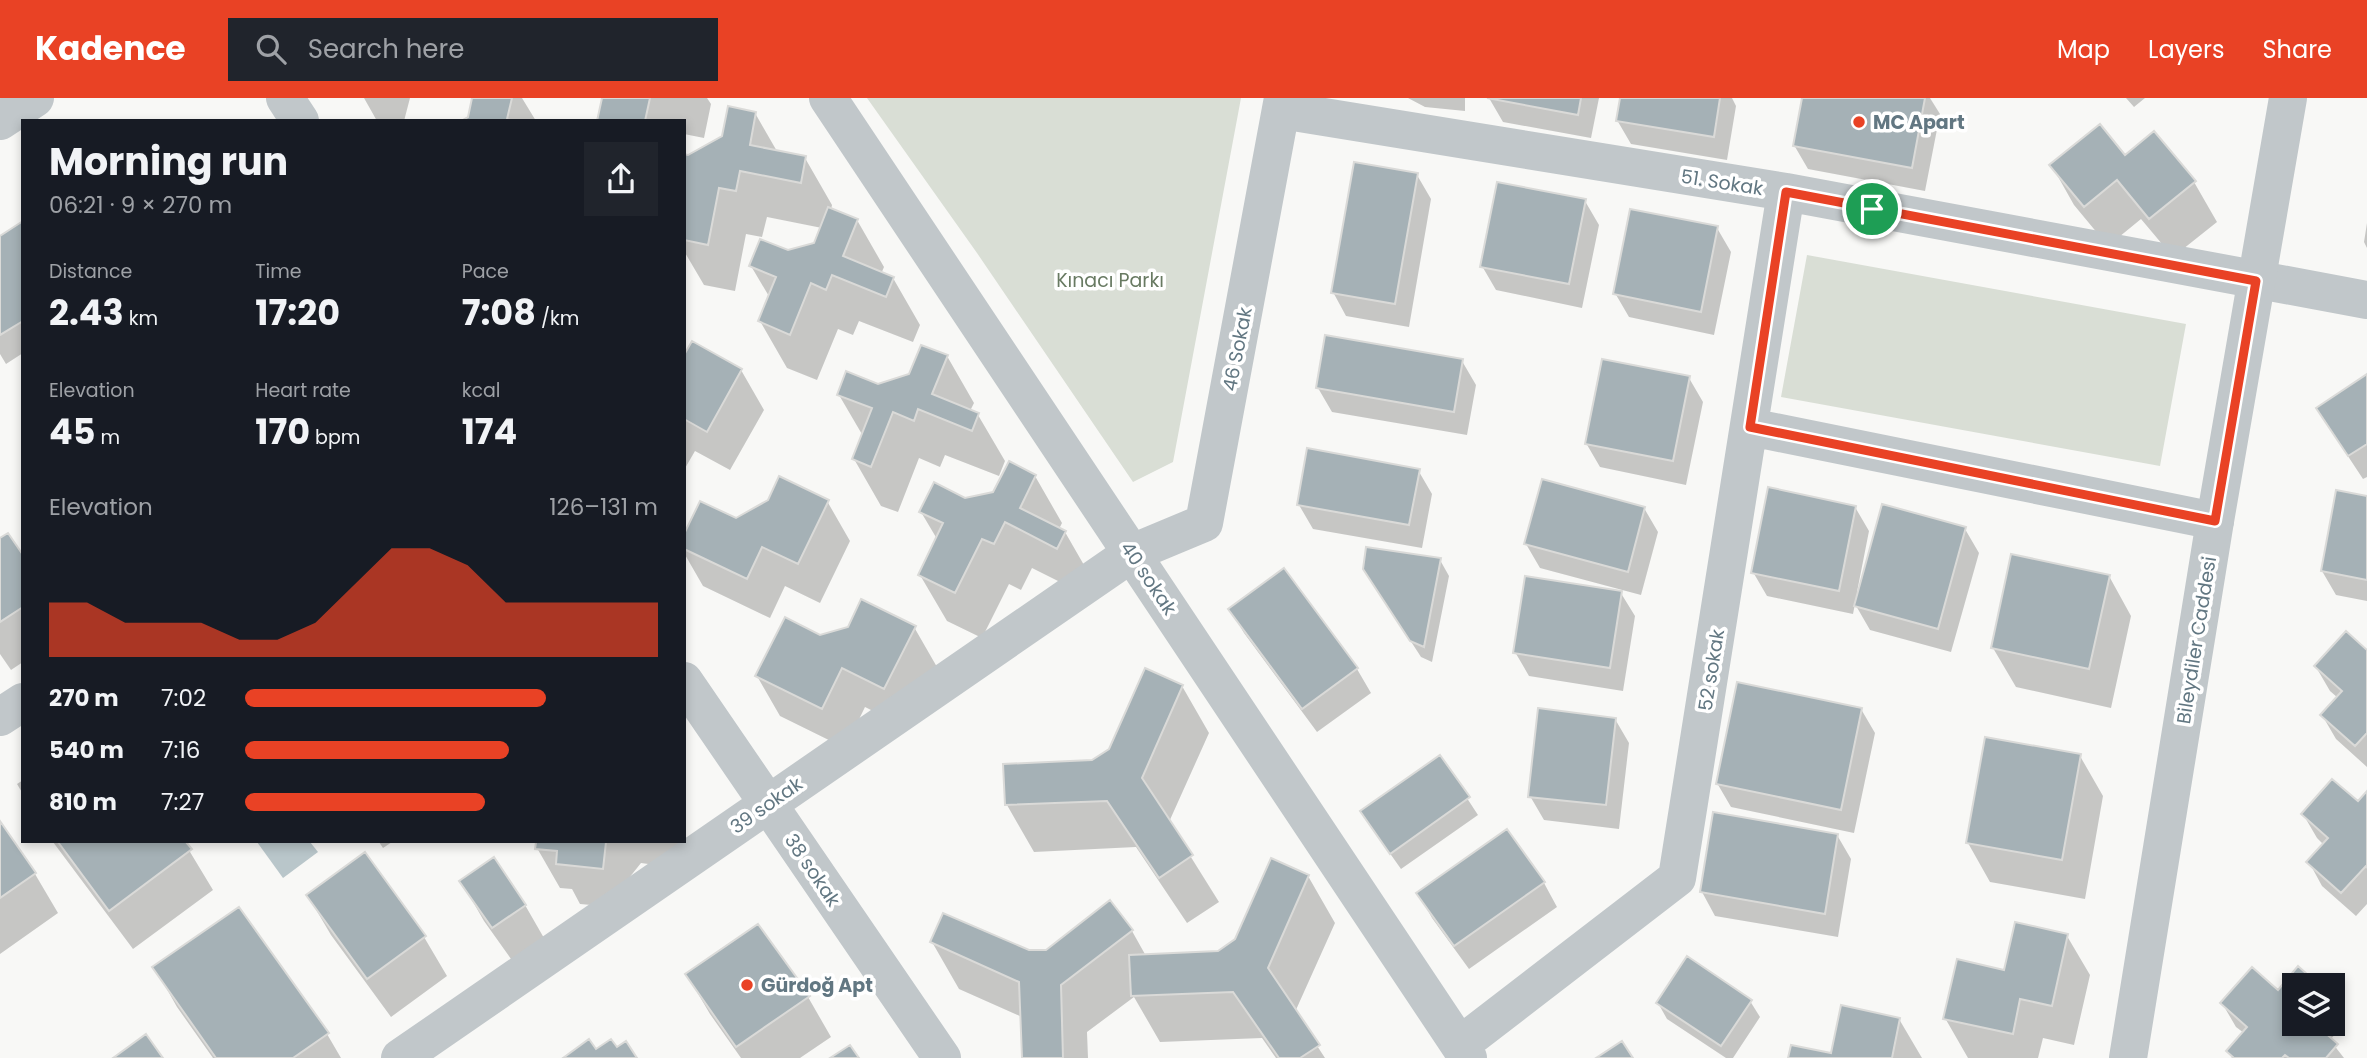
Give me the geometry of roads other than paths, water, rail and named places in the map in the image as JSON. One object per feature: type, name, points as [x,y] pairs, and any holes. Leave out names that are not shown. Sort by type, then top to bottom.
[{"type":"street","points":[[0,121],[35,98]]},
{"type":"street","points":[[285,98],[299,119]]},
{"type":"street","name":"40 sokak","points":[[828,98],[1464,1051]]},
{"type":"street","name":"Bileydiler Caddesi","points":[[2127,1058],[2288,98]]},
{"type":"street","name":"46 Sokak","points":[[1132,553],[1204,523],[1282,104]]},
{"type":"street","name":"51. Sokak","points":[[1282,104],[1786,192],[2367,300]]},
{"type":"street","name":"52 sokak","points":[[1464,1051],[1677,878],[1786,192]]},
{"type":"street","points":[[1750,427],[2215,521]]},
{"type":"street","name":"39 sokak","points":[[400,1058],[1132,553]]},
{"type":"street","name":"38 sokak","points":[[686,684],[942,1058]]},
{"type":"street","points":[[0,718],[21,703]]},
{"type":"place","name":"MC Apart","points":[[1859,122]]},
{"type":"place","name":"Gürdoğ Apt","points":[[747,985]]},
{"type":"park label","name":"Kınacı Parkı","points":[[1110,280]]}]
